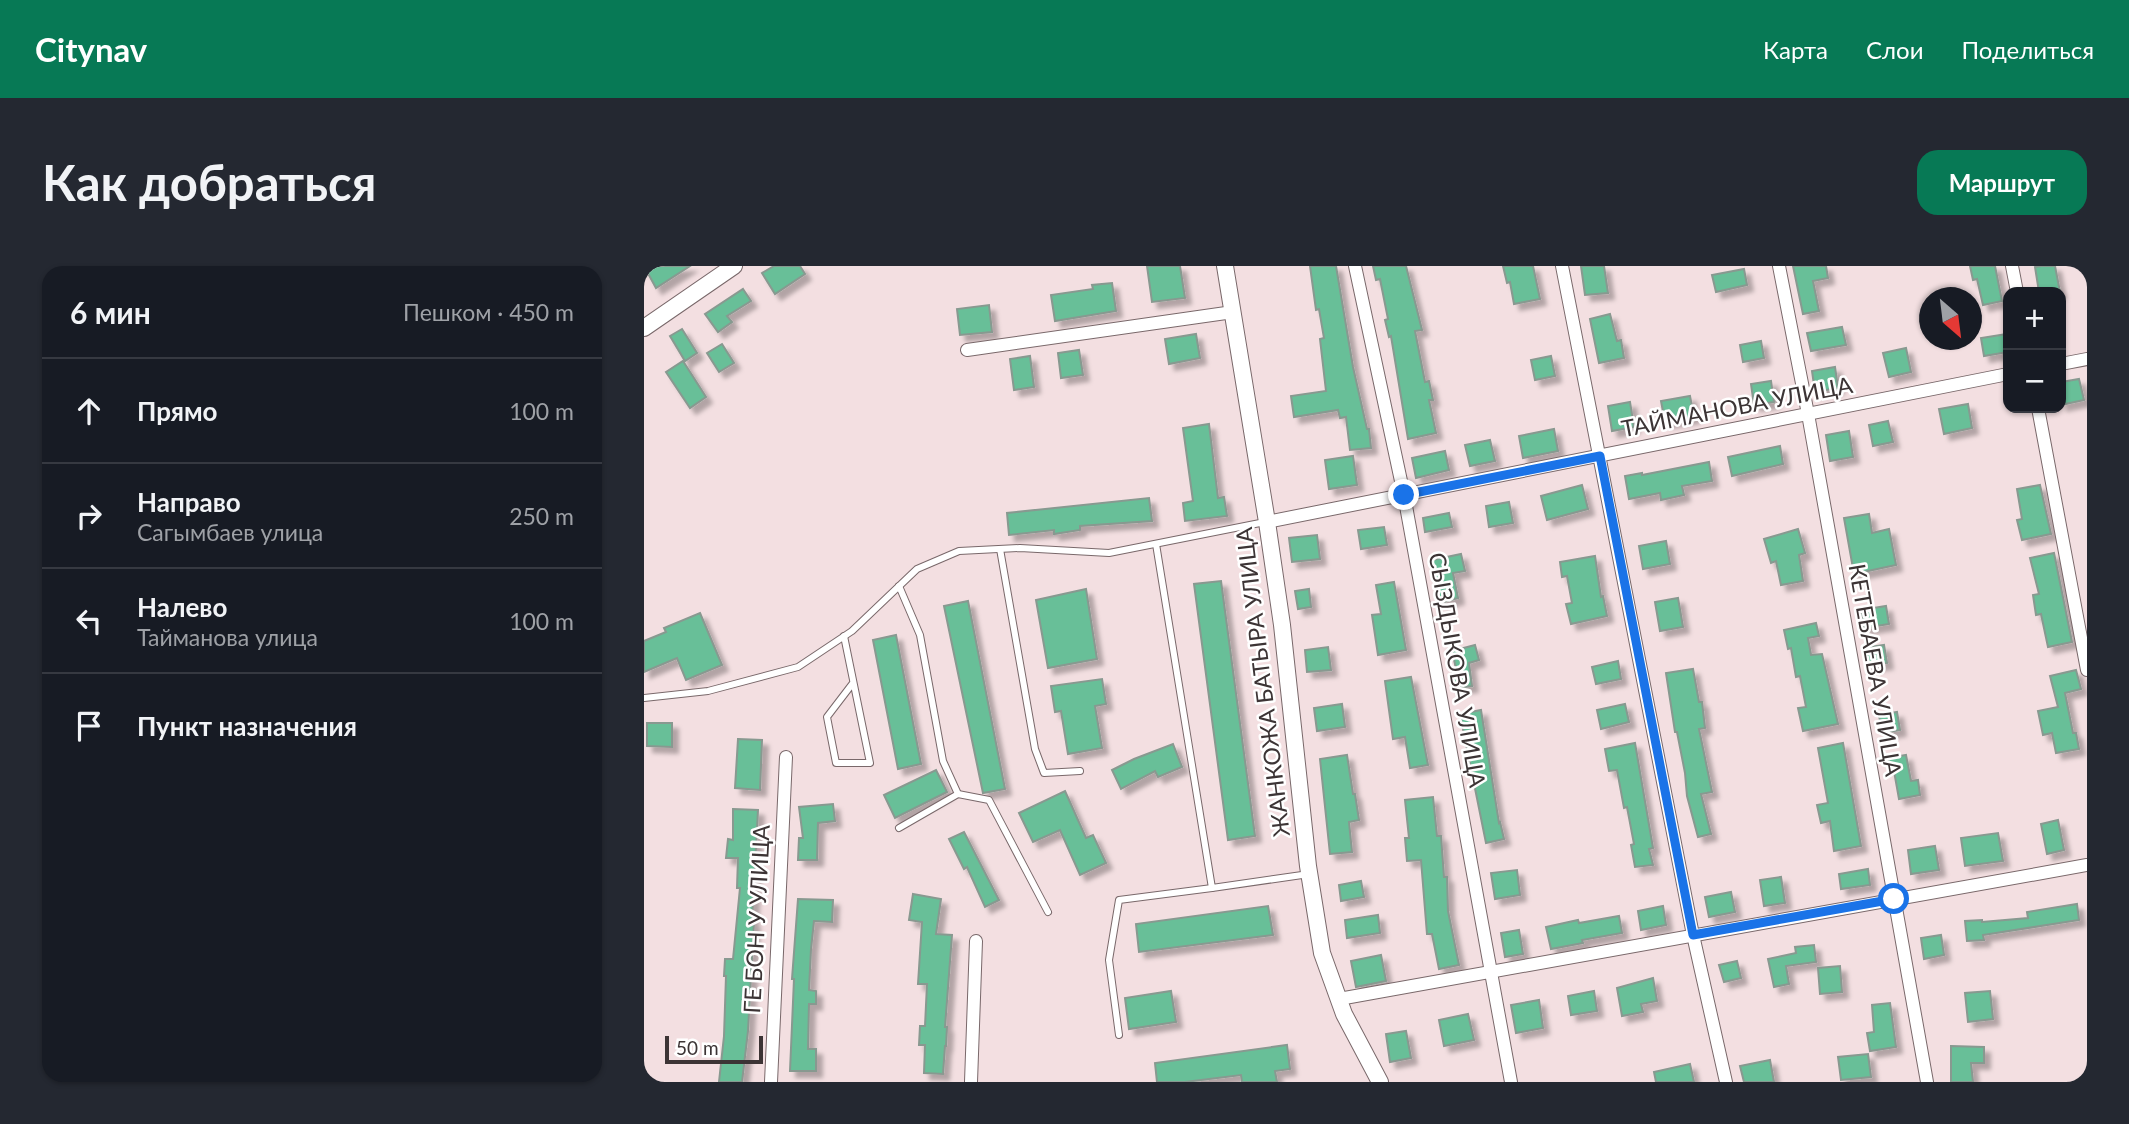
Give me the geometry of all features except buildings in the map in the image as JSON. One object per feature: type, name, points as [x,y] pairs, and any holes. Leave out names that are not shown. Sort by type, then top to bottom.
[{"type":"street","points":[[644,328],[734,266]]},
{"type":"street","name":"ЖАНКОЖА БАТЫРА УЛИЦА","points":[[1225,266],[1282,625],[1309,874],[1322,953],[1344,1014],[1380,1082]]},
{"type":"street","name":"СЫЗДЫКОВА УЛИЦА","points":[[1355,266],[1404,495],[1511,1082]]},
{"type":"street","points":[[1562,266],[1693,935],[1726,1082]]},
{"type":"street","name":"КЕТЕБАЕВА УЛИЦА","points":[[1779,266],[1808,414],[1927,1082]]},
{"type":"street","points":[[2012,266],[2016,287]]},
{"type":"street","points":[[967,350],[1233,312]]},
{"type":"street","points":[[2066,363],[2087,359]]},
{"type":"street","name":"ТАЙМАНОВА УЛИЦА","points":[[1267,522],[2003,375]]},
{"type":"street","points":[[2039,413],[2087,670]]},
{"type":"street","name":"ГЕ БОН У УЛИЦА","points":[[771,1082],[786,757]]},
{"type":"street","points":[[1339,999],[2087,865]]},
{"type":"street","points":[[971,1082],[976,941]]},
{"type":"lane","points":[[644,698],[708,691],[798,667],[844,636],[917,569],[959,551],[1020,548],[1109,553],[1267,522]]},
{"type":"lane","points":[[1156,544],[1212,888]]},
{"type":"lane","points":[[1000,549],[1035,749],[1044,774],[1080,771]]},
{"type":"lane","points":[[899,586],[920,635],[943,761],[958,794]]},
{"type":"lane","points":[[844,636],[870,763],[836,764],[827,717],[853,683]]},
{"type":"lane","points":[[899,828],[958,794],[989,800],[1048,912]]},
{"type":"lane","points":[[1119,1035],[1109,960],[1119,900],[1309,874]]},
{"type":"route","points":[[1404,495],[1600,456],[1693,935],[1894,899]]}]
